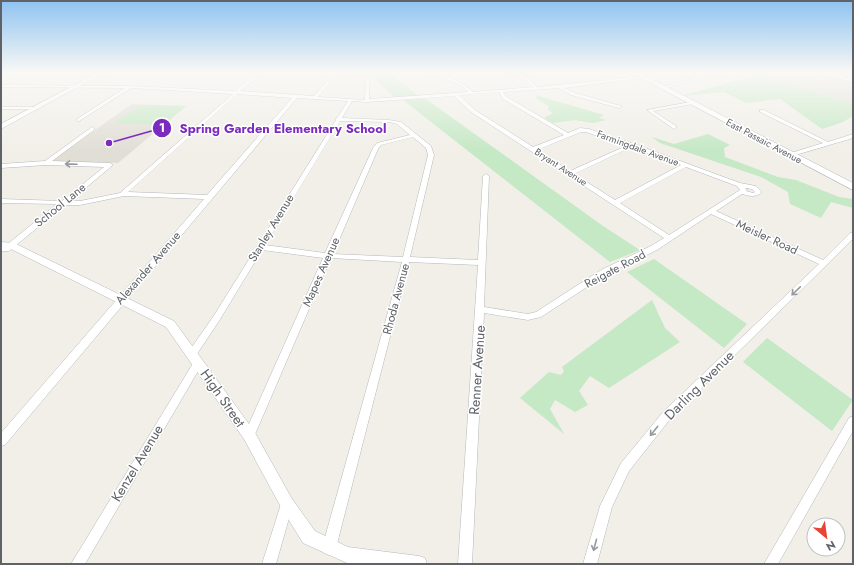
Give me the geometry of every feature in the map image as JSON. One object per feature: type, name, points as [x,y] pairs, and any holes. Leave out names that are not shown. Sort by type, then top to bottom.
[{"type":"main road","name":"East Passaic Avenue","points":[[682,98],[853,187]]},
{"type":"street","points":[[1,127],[56,98]]},
{"type":"street","points":[[79,120],[112,98]]},
{"type":"street","points":[[122,194],[229,98]]},
{"type":"street","name":"Alexander Avenue","points":[[1,441],[294,98]]},
{"type":"street","points":[[321,98],[367,101],[400,98]]},
{"type":"street","name":"Bryant Avenue","points":[[460,98],[473,111],[534,149],[669,238]]},
{"type":"street","points":[[506,98],[568,135]]},
{"type":"street","points":[[588,98],[619,107]]},
{"type":"street","name":"Stanley Avenue","points":[[195,359],[216,319],[350,100]]},
{"type":"street","points":[[674,127],[649,110],[691,103]]},
{"type":"street","points":[[1,108],[38,108]]},
{"type":"street","points":[[762,111],[828,144]]},
{"type":"street","name":"Rhoda Avenue","points":[[329,548],[406,260],[431,155],[429,147],[415,135],[395,122],[337,119]]},
{"type":"street","points":[[1,166],[46,163],[92,129]]},
{"type":"street","name":"Farmingdale Avenue","points":[[534,149],[568,135],[587,130],[686,165],[740,188]]},
{"type":"street","name":"Mapes Avenue","points":[[249,435],[377,146],[415,135]]},
{"type":"street","points":[[790,155],[853,136]]},
{"type":"street","points":[[571,173],[632,146]]},
{"type":"street","name":"School Lane","points":[[4,247],[110,165],[46,163]]},
{"type":"street","points":[[615,203],[686,165]]},
{"type":"street","name":"Renner Avenue","points":[[465,564],[486,176]]},
{"type":"street","name":"Reigate Road","points":[[480,309],[528,317],[538,315],[604,272],[643,255],[710,211],[740,188]]},
{"type":"street","points":[[1,201],[80,202],[122,194],[209,198]]},
{"type":"street","name":"Meisler Road","points":[[710,211],[824,263]]},
{"type":"street","name":"Darling Avenue","points":[[590,564],[606,506],[625,467],[667,415],[853,235]]},
{"type":"street","name":"High Street","points":[[4,247],[121,299],[170,324],[249,435],[287,504],[309,537],[329,548],[347,555],[419,564]]},
{"type":"street","points":[[260,247],[328,256],[482,263]]},
{"type":"street","name":"Kenzel Avenue","points":[[78,564],[195,359]]},
{"type":"street","points":[[771,564],[853,421]]},
{"type":"street","points":[[269,564],[287,504]]},
{"type":"shaded area","points":[[835,98],[853,98],[853,104]]},
{"type":"shaded area","points":[[132,104],[186,106],[118,163],[51,161]]},
{"type":"green space","points":[[547,98],[604,115],[599,118],[606,120],[593,123],[575,120],[553,123],[544,118],[553,113],[548,109],[549,106],[537,99]]},
{"type":"green space","points":[[737,98],[835,98],[853,104],[853,116],[843,122],[822,129],[780,99],[746,103]]},
{"type":"green space","points":[[426,99],[603,226],[640,250],[610,262],[403,100]]},
{"type":"green space","points":[[141,105],[186,106],[164,125],[116,123]]},
{"type":"green space","points":[[708,134],[730,145],[724,148],[725,157],[778,177],[796,180],[839,197],[853,199],[853,208],[831,202],[821,218],[790,204],[788,192],[761,177],[660,143],[652,137],[674,144]]},
{"type":"green space","points":[[654,259],[747,324],[724,348],[627,272]]},
{"type":"green space","points":[[652,300],[665,328],[680,342],[609,388],[590,376],[579,391],[588,405],[575,412],[555,400],[550,409],[564,434],[520,398],[549,372],[561,375],[564,371],[562,367]]},
{"type":"green space","points":[[767,338],[853,400],[832,431],[743,362]]},
{"type":"place","name":"Spring Garden Elementary School","points":[[109,143]]}]
